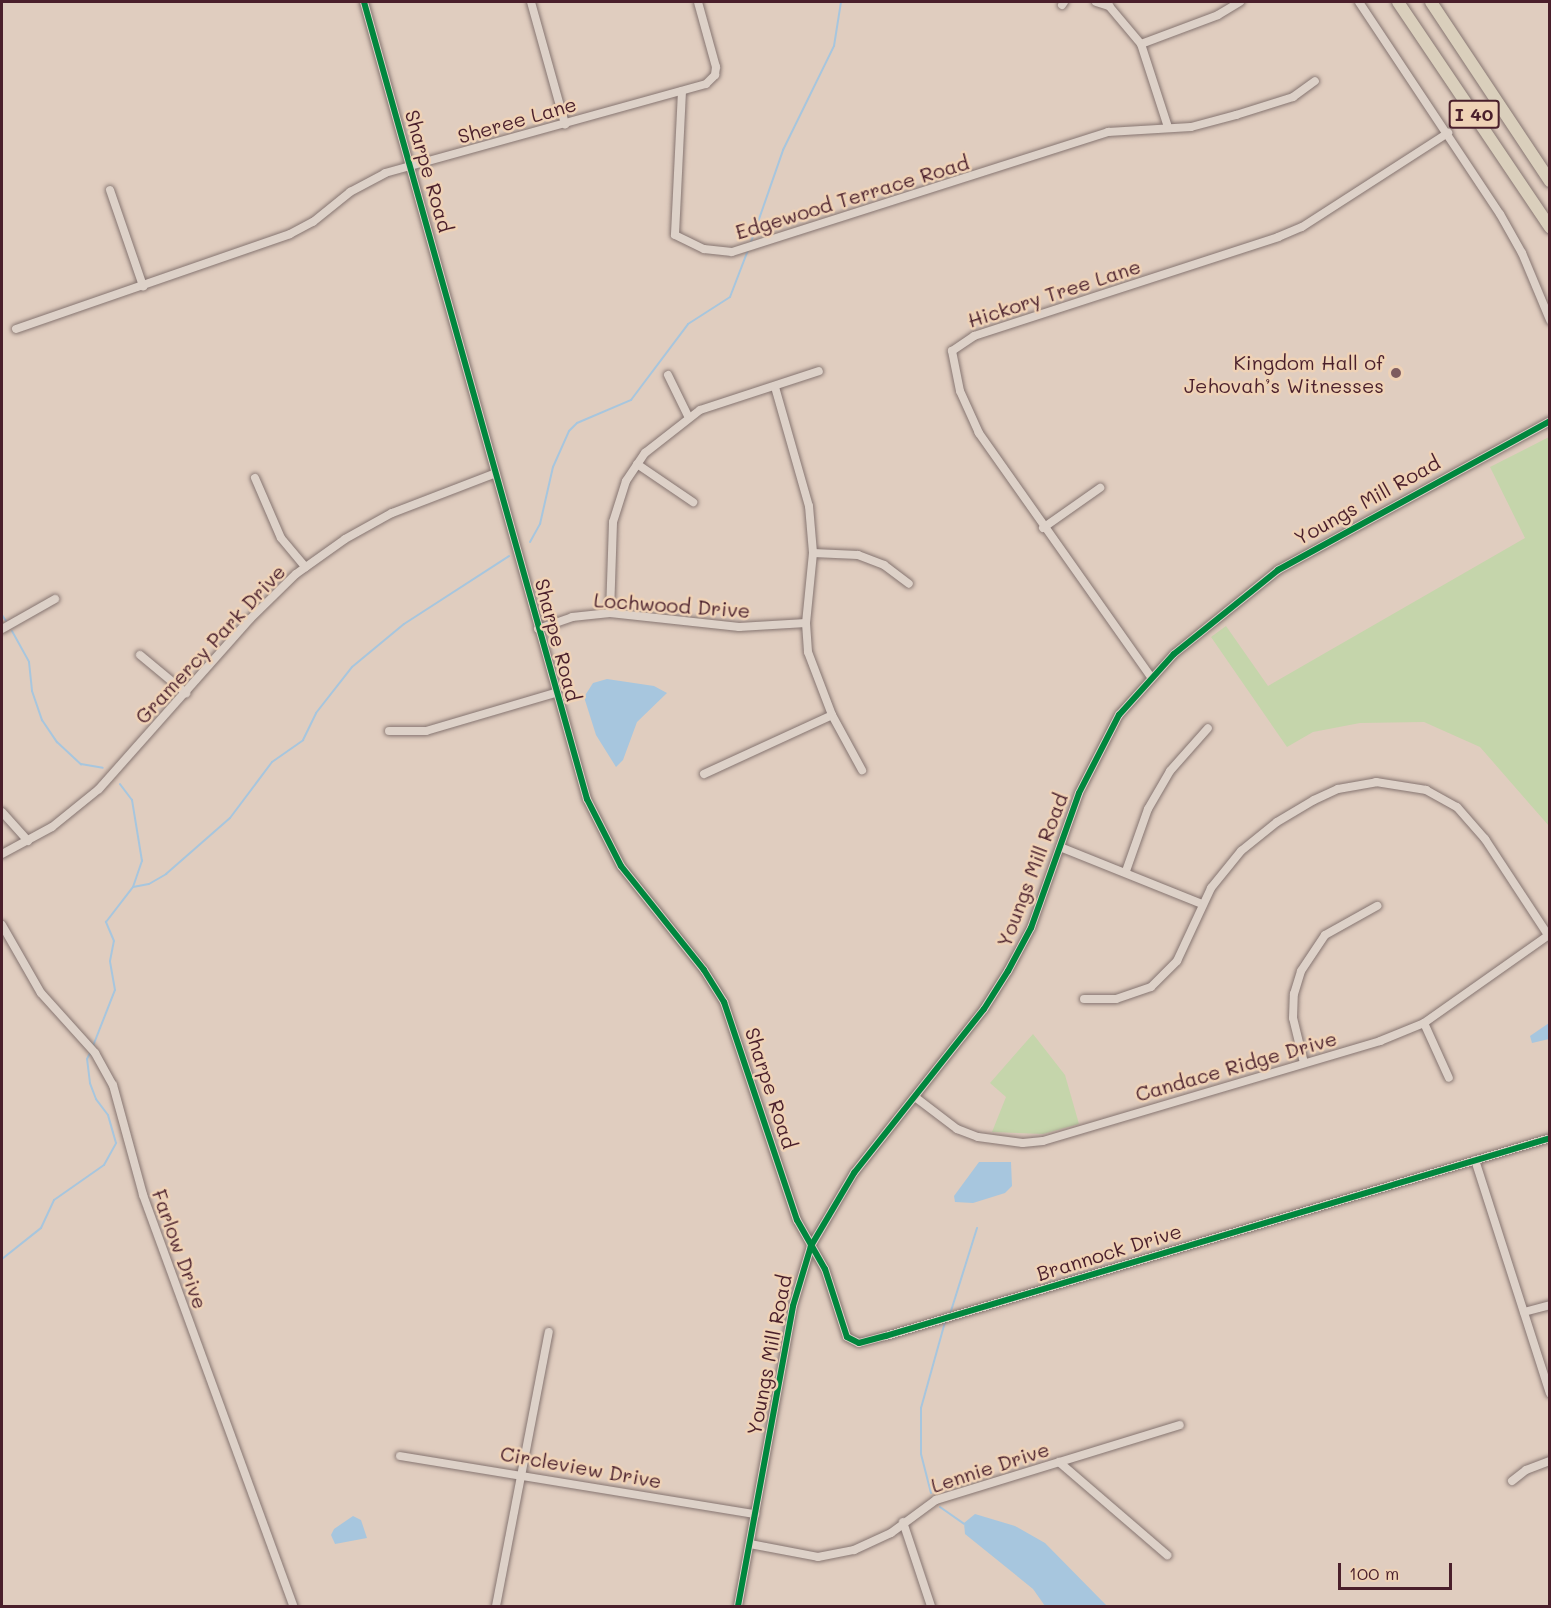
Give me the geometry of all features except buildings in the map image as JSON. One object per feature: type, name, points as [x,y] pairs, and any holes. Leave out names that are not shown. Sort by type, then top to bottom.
[{"type":"highway","name":"I 40","points":[[1398,2],[1550,227]]},
{"type":"highway","name":"I 40","points":[[1431,2],[1550,181]]},
{"type":"street","name":"Sharpe Road","points":[[364,2],[555,693],[585,793],[608,845],[641,893],[705,970],[724,1002],[797,1220],[811,1246]]},
{"type":"street","points":[[531,2],[565,124]]},
{"type":"street","name":"Sheree Lane","points":[[16,329],[290,234],[368,181],[410,167],[706,84],[715,75],[698,2]]},
{"type":"street","points":[[1096,2],[1109,6],[1141,45],[1168,127],[1191,127],[1236,115],[1293,97],[1315,81]]},
{"type":"street","points":[[1141,45],[1218,15],[1240,2]]},
{"type":"street","points":[[1359,2],[1448,133],[1522,253],[1550,320]]},
{"type":"street","name":"Edgewood Terrace Road","points":[[682,90],[675,235],[704,249],[721,252],[748,250],[1108,132],[1168,127]]},
{"type":"street","name":"Hickory Tree Lane","points":[[1151,677],[1043,528],[973,423],[952,362],[956,346],[974,336],[1286,234],[1448,133]]},
{"type":"street","points":[[110,190],[143,286]]},
{"type":"street","points":[[610,613],[613,522],[626,482],[637,464],[658,440],[688,416],[819,371]]},
{"type":"street","points":[[668,375],[688,416]]},
{"type":"street","points":[[775,387],[805,487],[813,553],[806,623],[816,679],[832,715],[862,770]]},
{"type":"street","name":"Youngs Mill Road","points":[[738,1606],[793,1306],[811,1246],[854,1173],[915,1097],[1008,971],[1030,928],[1095,757],[1119,715],[1151,677],[1227,609],[1289,563],[1550,421]]},
{"type":"street","points":[[637,464],[693,502]]},
{"type":"street","name":"Gramercy Park Drive","points":[[2,854],[28,841],[99,789],[250,619],[305,567],[392,513],[496,473]]},
{"type":"street","points":[[255,478],[281,538],[305,567]]},
{"type":"street","points":[[1043,528],[1100,488]]},
{"type":"street","points":[[813,553],[858,555],[884,565],[909,584]]},
{"type":"street","points":[[3,629],[55,599]]},
{"type":"street","name":"Lochwood Drive","points":[[538,629],[572,617],[610,613],[739,627],[806,623]]},
{"type":"street","points":[[140,655],[186,693]]},
{"type":"street","points":[[389,731],[426,731],[555,693]]},
{"type":"street","points":[[704,774],[832,715]]},
{"type":"street","points":[[1126,871],[1153,800],[1170,771],[1208,728]]},
{"type":"street","points":[[1084,999],[1134,994],[1167,975],[1177,961],[1202,904],[1241,851],[1277,822],[1338,789],[1392,782],[1442,797],[1473,821],[1549,935]]},
{"type":"street","points":[[2,812],[28,841]]},
{"type":"street","points":[[1060,847],[1126,871],[1202,904]]},
{"type":"street","points":[[1304,1063],[1293,1018],[1300,970],[1325,935],[1377,906]]},
{"type":"street","name":"Farlow Drive","points":[[2,925],[41,993],[95,1053],[113,1085],[143,1195],[293,1606]]},
{"type":"street","name":"Candace Ridge Drive","points":[[915,1097],[957,1129],[978,1137],[1023,1143],[1043,1141],[1380,1041],[1424,1023],[1549,935]]},
{"type":"street","points":[[1424,1023],[1449,1078]]},
{"type":"street","name":"Brannock Drive","points":[[811,1246],[827,1275],[848,1337],[863,1343],[1550,1138]]},
{"type":"street","points":[[1475,1160],[1550,1393]]},
{"type":"street","points":[[1524,1312],[1550,1305]]},
{"type":"street","points":[[496,1606],[549,1332]]},
{"type":"street","name":"Lennie Drive","points":[[750,1544],[818,1557],[833,1555],[879,1540],[936,1500],[1180,1425]]},
{"type":"street","name":"Circleview Drive","points":[[400,1456],[520,1473],[755,1514]]},
{"type":"street","points":[[1512,1481],[1526,1470],[1550,1461]]},
{"type":"street","points":[[1059,1462],[1167,1555]]},
{"type":"street","points":[[903,1522],[931,1606]]},
{"type":"green space","points":[[1549,437],[1549,826],[1480,747],[1424,722],[1360,723],[1313,732],[1287,747],[1211,637],[1226,626],[1268,686],[1525,538],[1490,467]]},
{"type":"green space","points":[[1033,1034],[1065,1075],[1079,1124],[1043,1134],[992,1132],[1006,1097],[990,1083]]},
{"type":"water","points":[[607,679],[654,686],[667,693],[637,722],[623,760],[616,767],[596,735],[584,697],[593,683]]},
{"type":"water","points":[[1549,1023],[1549,1039],[1532,1043],[1530,1036]]},
{"type":"water","points":[[979,1162],[1011,1162],[1012,1186],[1005,1193],[973,1203],[955,1202],[954,1196]]},
{"type":"water","points":[[975,1514],[1015,1526],[1045,1543],[1107,1606],[1045,1606],[1033,1589],[965,1534],[964,1523]]},
{"type":"water","points":[[353,1516],[361,1520],[367,1538],[335,1544],[331,1535],[334,1529]]},
{"type":"waterway","points":[[750,245],[783,150],[834,46],[841,2]]},
{"type":"waterway","points":[[530,542],[540,524],[553,467],[569,431],[577,423],[631,400],[688,324],[730,297],[748,250]]},
{"type":"waterway","points":[[133,887],[149,884],[166,874],[230,818],[272,762],[303,740],[316,713],[352,667],[404,624],[509,556]]},
{"type":"waterway","points":[[2,615],[6,621]]},
{"type":"waterway","points":[[12,631],[29,662],[32,691],[42,720],[57,742],[81,764],[103,768]]},
{"type":"waterway","points":[[93,1046],[115,990],[110,961],[114,941],[106,922],[133,887],[142,861],[132,800],[120,784]]},
{"type":"waterway","points":[[2,1259],[41,1228],[54,1200],[104,1165],[116,1143],[108,1115],[96,1099],[90,1083],[87,1059],[91,1051]]},
{"type":"waterway","points":[[951,1311],[977,1228]]},
{"type":"waterway","points":[[931,1493],[921,1454],[921,1408],[945,1322]]},
{"type":"waterway","points":[[940,1507],[964,1524]]},
{"type":"cycle path","points":[[364,2],[587,799],[621,866],[704,970],[724,1002],[797,1220],[825,1269],[847,1337],[859,1343],[886,1336],[1550,1138]]},
{"type":"cycle path","points":[[738,1606],[793,1306],[811,1246],[854,1173],[984,1009],[1008,971],[1031,928],[1079,793],[1119,715],[1174,654],[1278,570],[1550,421]]},
{"type":"place","name":"Kingdom Hall of Jehovah’s Witnesses","points":[[1396,373]]}]
